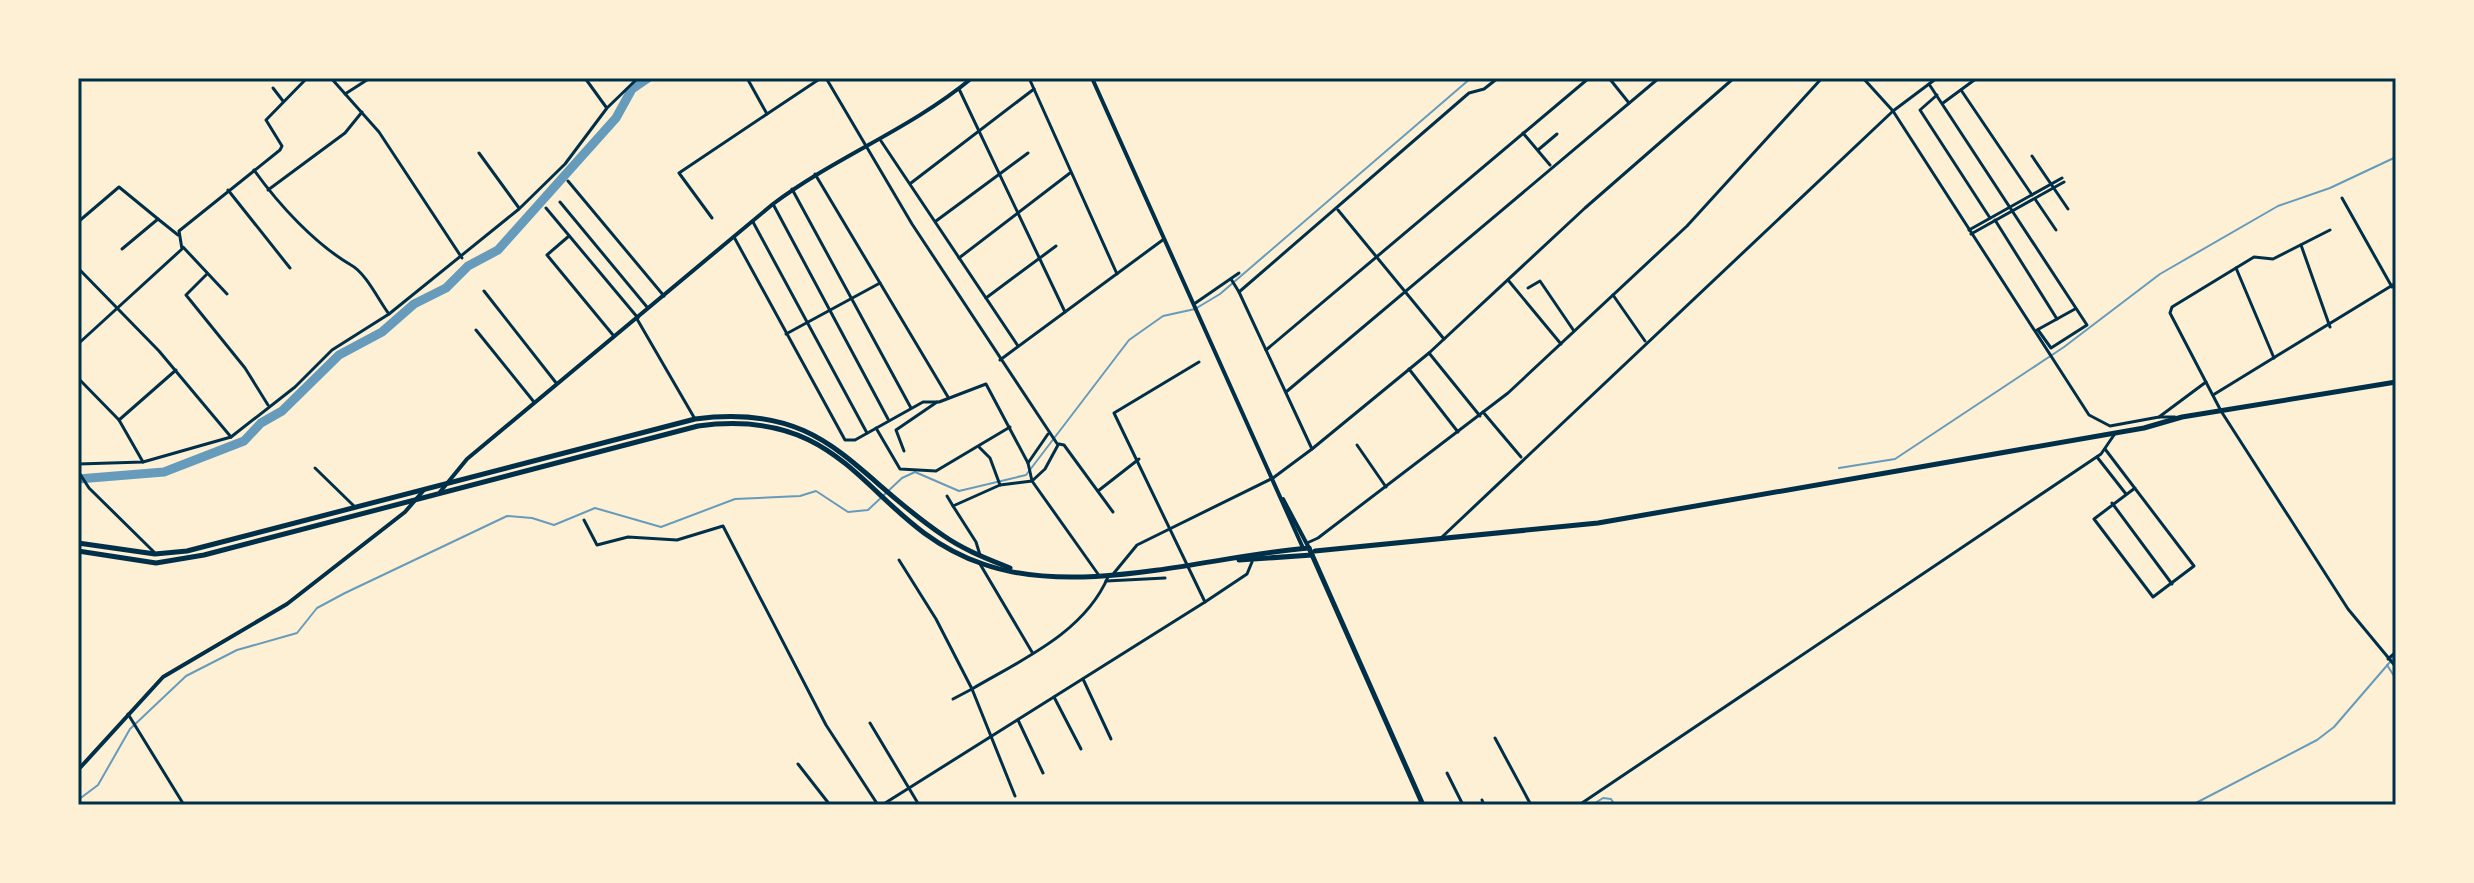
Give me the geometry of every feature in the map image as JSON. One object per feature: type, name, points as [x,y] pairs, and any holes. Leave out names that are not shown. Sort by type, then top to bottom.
[{"type":"highway","points":[[78,543],[155,554],[220,543],[695,419],[743,415],[805,430],[832,444],[930,536],[980,564],[1046,576],[1098,574],[1189,566],[1309,549],[1439,540],[1598,523],[2115,433],[2182,417],[2396,382]]},
{"type":"highway","points":[[78,551],[134,562],[171,561],[722,422],[761,424],[803,436],[841,458],[878,486]]},
{"type":"highway","points":[[895,501],[946,538],[1015,570]]},
{"type":"highway","points":[[1238,560],[1252,562],[1309,549]]},
{"type":"highway","points":[[1309,549],[1423,805]]},
{"type":"street","points":[[178,235],[228,190],[282,148],[266,120],[307,78]]},
{"type":"street","points":[[331,78],[362,112],[462,258]]},
{"type":"street","points":[[345,94],[370,78]]},
{"type":"street","points":[[585,78],[607,108]]},
{"type":"street","points":[[78,464],[143,462],[231,437],[268,405],[295,387],[340,344],[389,314],[519,209],[579,149],[628,80],[638,78]]},
{"type":"street","points":[[747,78],[767,114]]},
{"type":"street","points":[[712,218],[679,173],[823,78],[865,149],[1049,435],[1064,445],[1113,512]]},
{"type":"street","points":[[961,78],[965,84]]},
{"type":"street","points":[[440,492],[467,459],[792,189],[881,141],[972,78]]},
{"type":"street","points":[[1029,78],[1117,274]]},
{"type":"street","points":[[1092,78],[1283,499],[1282,504],[1309,549],[1482,414],[1561,344],[1694,219],[1822,78]]},
{"type":"street","points":[[1238,291],[1338,210],[1469,93],[1484,89],[1498,78]]},
{"type":"street","points":[[1266,350],[1589,78]]},
{"type":"street","points":[[1609,78],[1630,103]]},
{"type":"street","points":[[1286,392],[1659,78]]},
{"type":"street","points":[[953,699],[1032,652],[1081,618],[1111,573],[1134,547],[1273,478],[1312,449],[1429,353],[1734,78]]},
{"type":"street","points":[[1863,78],[1893,111],[2036,331],[2047,347],[2052,347],[2087,325],[1929,84]]},
{"type":"street","points":[[1439,540],[1484,501],[1646,341],[1893,111],[1937,78]]},
{"type":"street","points":[[1943,103],[1977,78]]},
{"type":"street","points":[[273,88],[283,101]]},
{"type":"street","points":[[959,89],[1065,312]]},
{"type":"street","points":[[911,183],[1034,89]]},
{"type":"street","points":[[1961,90],[2056,230]]},
{"type":"street","points":[[1937,94],[1920,110],[2057,319]]},
{"type":"street","points":[[268,190],[342,136],[362,112]]},
{"type":"street","points":[[1523,133],[1550,165]]},
{"type":"street","points":[[1538,150],[1557,134]]},
{"type":"street","points":[[881,141],[1018,346]]},
{"type":"street","points":[[479,153],[519,209]]},
{"type":"street","points":[[936,221],[1028,153]]},
{"type":"street","points":[[2032,156],[2068,209]]},
{"type":"street","points":[[254,170],[268,190],[325,246],[354,267],[389,314]]},
{"type":"street","points":[[959,258],[1071,172]]},
{"type":"street","points":[[815,174],[948,397]]},
{"type":"street","points":[[1970,232],[2063,180]]},
{"type":"street","points":[[568,181],[664,296]]},
{"type":"street","points":[[78,222],[119,187],[178,235],[183,247],[227,294]]},
{"type":"street","points":[[792,189],[911,408]]},
{"type":"street","points":[[228,190],[290,268]]},
{"type":"street","points":[[2213,395],[2330,327],[2394,285],[2342,198]]},
{"type":"street","points":[[560,202],[649,309]]},
{"type":"street","points":[[773,204],[888,421]]},
{"type":"street","points":[[546,208],[638,319],[695,419]]},
{"type":"street","points":[[1338,210],[1444,339]]},
{"type":"street","points":[[122,249],[158,219]]},
{"type":"street","points":[[753,222],[867,433]]},
{"type":"street","points":[[2330,230],[2271,259],[2254,257],[2170,311],[2221,411],[2285,512],[2348,609],[2395,666]]},
{"type":"street","points":[[569,236],[547,255],[615,337]]},
{"type":"street","points":[[734,237],[842,437],[851,441],[926,401],[937,402]]},
{"type":"street","points":[[1000,360],[1164,239]]},
{"type":"street","points":[[2301,245],[2330,327]]},
{"type":"street","points":[[986,298],[1056,246]]},
{"type":"street","points":[[78,344],[183,247]]},
{"type":"street","points":[[78,268],[176,370],[231,437]]},
{"type":"street","points":[[2236,268],[2274,358]]},
{"type":"street","points":[[1195,305],[1239,273]]},
{"type":"street","points":[[207,274],[186,295],[237,357],[268,405]]},
{"type":"street","points":[[1232,280],[1312,449]]},
{"type":"street","points":[[1508,280],[1561,344]]},
{"type":"street","points":[[1528,288],[1540,281],[1574,331]]},
{"type":"street","points":[[786,334],[880,283]]},
{"type":"street","points":[[484,291],[557,384]]},
{"type":"street","points":[[1613,295],[1646,341]]},
{"type":"street","points":[[2036,331],[2077,308]]},
{"type":"street","points":[[476,330],[534,402]]},
{"type":"street","points":[[2036,331],[2087,413],[2100,423],[2110,426],[2159,417],[2182,417]]},
{"type":"street","points":[[1429,353],[1521,457]]},
{"type":"street","points":[[1199,362],[1115,410],[1115,416],[1172,527],[1205,602]]},
{"type":"street","points":[[1409,369],[1458,432]]},
{"type":"street","points":[[119,420],[176,370]]},
{"type":"street","points":[[78,378],[119,420],[143,462]]},
{"type":"street","points":[[2159,417],[2206,382]]},
{"type":"street","points":[[904,451],[896,430],[937,402],[986,384],[1028,463],[1032,478],[1098,574]]},
{"type":"street","points":[[876,428],[900,469],[936,471],[1010,427]]},
{"type":"street","points":[[1579,805],[2097,457],[2115,433]]},
{"type":"street","points":[[1028,463],[1049,435]]},
{"type":"street","points":[[953,506],[1000,484],[1032,478],[1045,469],[1057,443]]},
{"type":"street","points":[[1357,445],[1386,487]]},
{"type":"street","points":[[978,446],[990,458],[1000,484]]},
{"type":"street","points":[[2105,449],[2135,488],[2193,564],[2192,571],[2150,597],[2094,519],[2135,488]]},
{"type":"street","points":[[2097,457],[2126,494]]},
{"type":"street","points":[[1098,491],[1139,459]]},
{"type":"street","points":[[315,468],[354,506]]},
{"type":"street","points":[[79,472],[85,484],[155,554]]},
{"type":"street","points":[[78,770],[163,677],[287,604],[421,497],[425,488]]},
{"type":"street","points":[[947,496],[976,542],[980,555]]},
{"type":"street","points":[[2112,503],[2172,584]]},
{"type":"street","points":[[584,520],[599,546],[628,537],[677,540],[723,526],[826,725],[880,805],[1205,602],[1247,574],[1252,562]]},
{"type":"street","points":[[899,560],[936,619],[972,689],[1015,796]]},
{"type":"street","points":[[980,564],[1032,652]]},
{"type":"street","points":[[1106,581],[1165,578]]},
{"type":"street","points":[[2389,659],[2396,652]]},
{"type":"street","points":[[1083,679],[1111,739]]},
{"type":"street","points":[[1054,697],[1081,749]]},
{"type":"street","points":[[128,714],[184,805]]},
{"type":"street","points":[[1018,720],[1043,773]]},
{"type":"street","points":[[870,723],[919,805]]},
{"type":"street","points":[[1495,738],[1531,805]]},
{"type":"street","points":[[798,764],[830,805]]},
{"type":"street","points":[[1447,773],[1463,805]]},
{"type":"waterway","points":[[78,479],[164,472],[244,441],[261,423],[282,411],[339,355],[382,332],[414,304],[446,288],[468,266],[498,250],[616,118],[632,89],[648,78]]},
{"type":"waterway","points":[[78,800],[98,785],[130,729],[186,676],[237,650],[297,633],[317,608],[507,516],[532,518],[554,525],[595,508],[661,527],[735,499],[800,496],[816,491],[848,512],[868,510],[902,478],[915,472],[959,491],[1026,475],[1129,340],[1163,316],[1195,309],[1220,294],[1471,78]]},
{"type":"waterway","points":[[1839,468],[1895,459],[2064,347],[2160,274],[2278,206],[2330,188],[2396,157]]},
{"type":"waterway","points":[[2192,805],[2317,740],[2334,727],[2396,655]]},
{"type":"waterway","points":[[2387,665],[2396,679]]},
{"type":"waterway","points":[[1592,805],[1603,798],[1611,799],[1615,805]]}]
